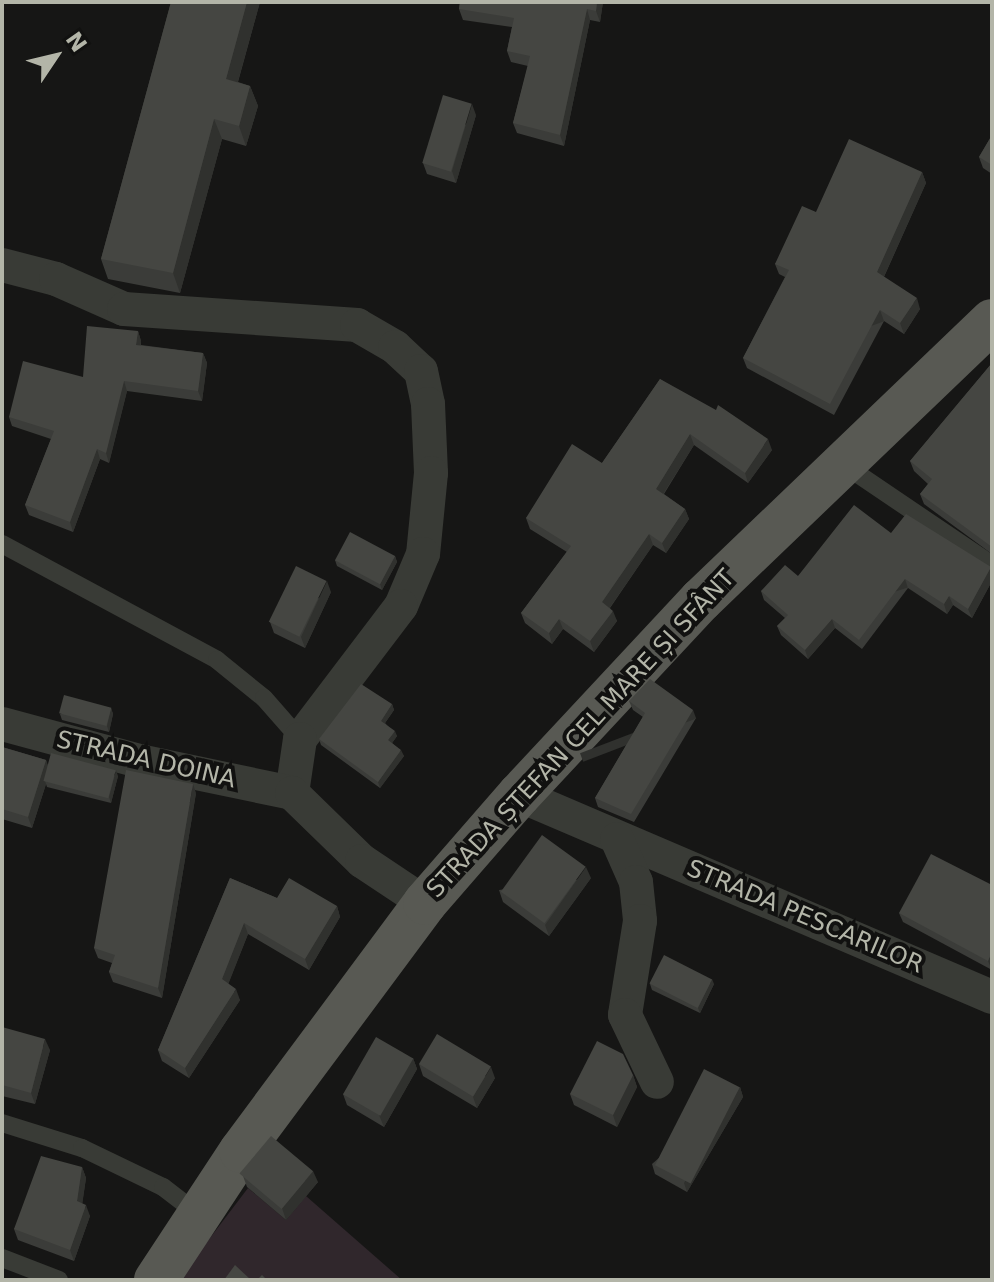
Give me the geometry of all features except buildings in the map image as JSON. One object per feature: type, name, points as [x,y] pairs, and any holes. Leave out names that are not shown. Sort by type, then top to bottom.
[{"type":"main road","name":"STRADA ȘTEFAN CEL MARE ȘI SFÂNT","points":[[156,1280],[198,1214],[425,903],[519,795],[701,600],[841,462],[992,321]]},
{"type":"street","points":[[2,265],[56,279],[124,309],[357,325],[395,347],[421,371],[431,473],[423,554],[401,606],[300,739],[292,793],[362,861],[425,903]]},
{"type":"street","name":"STRADA DOINA","points":[[2,724],[139,761],[292,793]]},
{"type":"street","name":"STRADA PESCARILOR","points":[[519,795],[617,839],[848,931],[992,997]]},
{"type":"street","points":[[617,839],[636,882],[640,921],[625,1015],[657,1082]]},
{"type":"lane","points":[[841,462],[992,565]]},
{"type":"lane","points":[[2,544],[217,660],[264,698],[300,739]]},
{"type":"lane","points":[[2,1123],[82,1148],[163,1187],[198,1214]]},
{"type":"lane","points":[[2,1258],[59,1280]]},
{"type":"shaded area","points":[[248,1188],[286,1220],[306,1196],[402,1280],[178,1280]]}]
